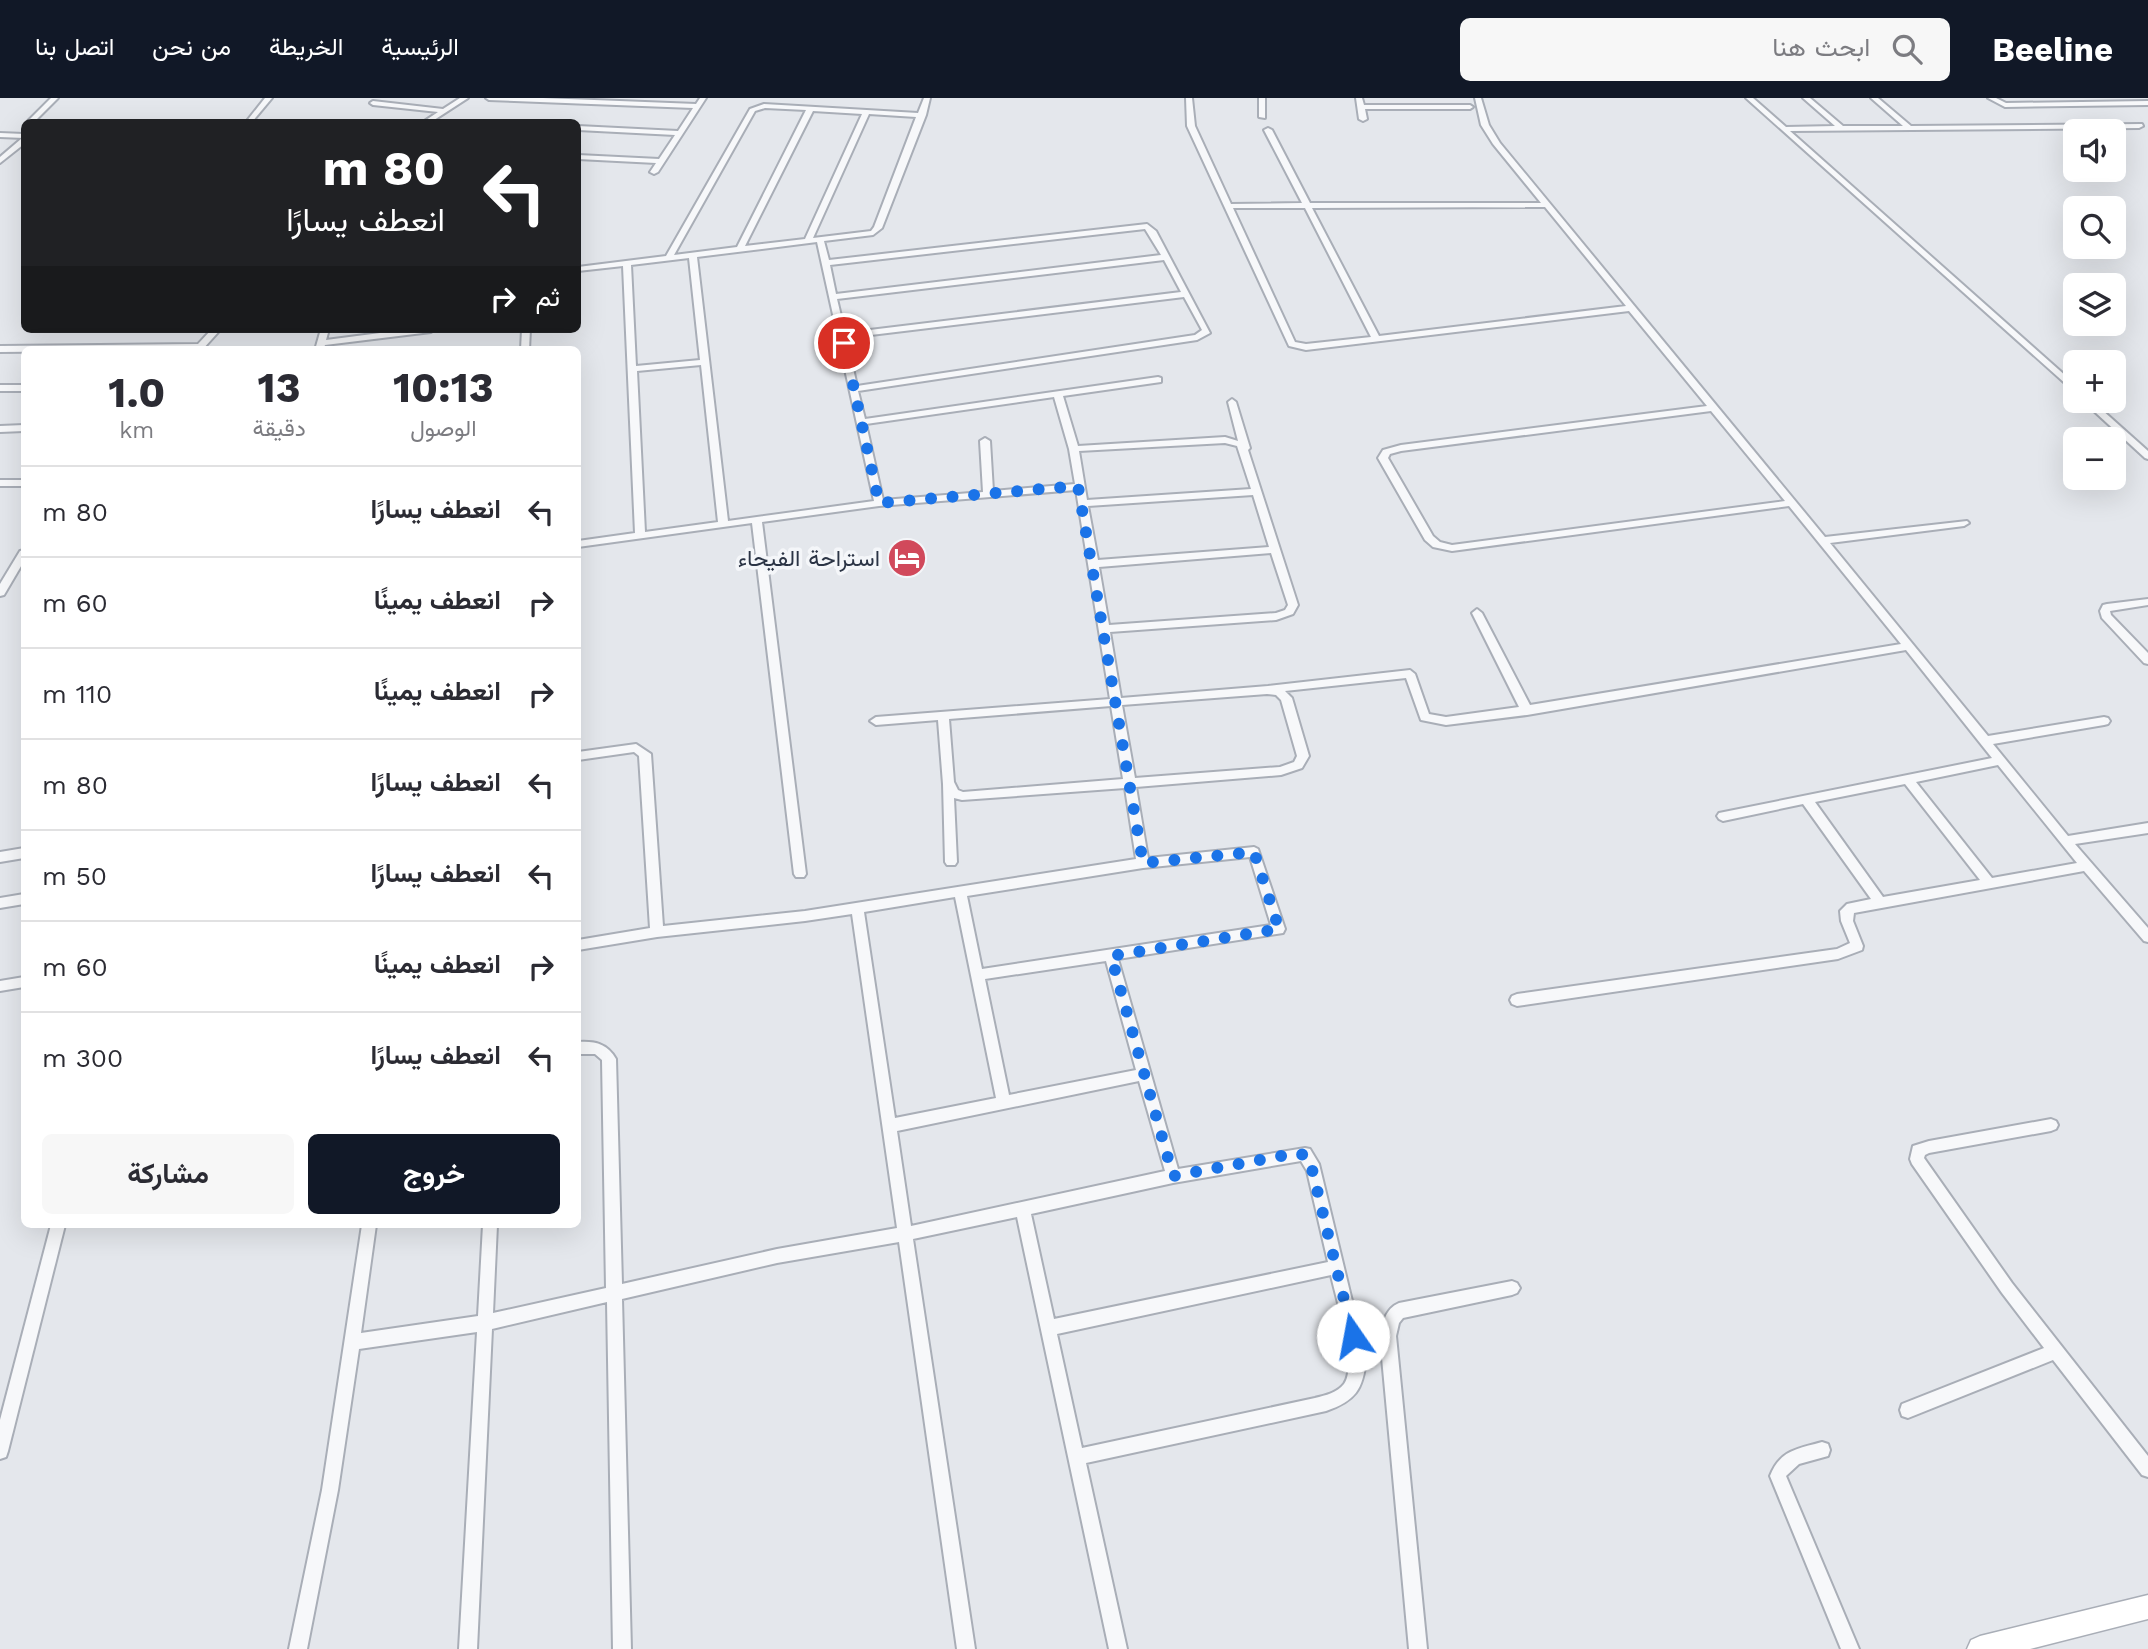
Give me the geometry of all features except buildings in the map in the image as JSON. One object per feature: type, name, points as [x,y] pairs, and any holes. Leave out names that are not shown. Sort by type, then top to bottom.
[{"type":"main road","points":[[1980,1649],[2148,1608]]},
{"type":"street","points":[[33,119],[55,98]]},
{"type":"street","points":[[252,119],[269,98]]},
{"type":"street","points":[[433,119],[466,98]]},
{"type":"street","points":[[489,98],[698,106]]},
{"type":"street","points":[[654,172],[703,98]]},
{"type":"street","points":[[581,269],[875,231],[928,98]]},
{"type":"street","points":[[1189,98],[1190,122],[1292,344],[1306,347],[1632,308]]},
{"type":"street","points":[[1262,98],[1263,117]]},
{"type":"street","points":[[1359,98],[1363,119]]},
{"type":"street","points":[[1478,98],[1489,132],[1547,205],[1909,646],[1999,761],[2148,937]]},
{"type":"street","points":[[1749,98],[2063,378]]},
{"type":"street","points":[[1806,98],[1842,129]]},
{"type":"street","points":[[1874,98],[1911,129]]},
{"type":"street","points":[[1991,98],[2005,105],[2148,103]]},
{"type":"street","points":[[373,103],[445,111]]},
{"type":"street","points":[[669,257],[752,110],[764,106],[922,115]]},
{"type":"street","points":[[1361,107],[1470,107]]},
{"type":"street","points":[[740,249],[810,110]]},
{"type":"street","points":[[808,241],[866,112]]},
{"type":"street","points":[[1784,129],[2139,126]]},
{"type":"street","points":[[581,128],[680,133]]},
{"type":"street","points":[[1268,130],[1377,339]]},
{"type":"street","points":[[0,135],[21,138]]},
{"type":"street","points":[[0,160],[21,139]]},
{"type":"street","points":[[581,158],[661,161]]},
{"type":"street","points":[[1228,206],[1547,205]]},
{"type":"street","points":[[826,263],[1142,225],[1150,228],[1206,330],[1203,335],[1197,337],[855,389]]},
{"type":"street","points":[[820,240],[879,503]]},
{"type":"street","points":[[693,254],[723,524]]},
{"type":"street","points":[[834,297],[1165,257]]},
{"type":"street","points":[[628,264],[640,535]]},
{"type":"street","points":[[843,336],[1186,294]]},
{"type":"street","points":[[320,346],[405,333]]},
{"type":"street","points":[[0,349],[21,349]]},
{"type":"street","points":[[631,369],[705,362]]},
{"type":"street","points":[[862,422],[1158,380]]},
{"type":"street","points":[[0,388],[21,388]]},
{"type":"street","points":[[1058,395],[1074,449],[1078,486],[1143,863]]},
{"type":"street","points":[[1104,629],[1276,616],[1289,612],[1293,605],[1255,492],[1232,402]]},
{"type":"street","points":[[1714,408],[1401,448],[1385,452],[1383,458],[1429,538],[1437,545],[1452,548],[1792,503]]},
{"type":"street","points":[[2100,413],[2148,456]]},
{"type":"street","points":[[0,429],[21,428]]},
{"type":"street","points":[[1074,449],[1225,440],[1236,441],[1245,449]]},
{"type":"street","points":[[985,441],[988,493]]},
{"type":"street","points":[[2135,444],[2148,442]]},
{"type":"street","points":[[0,483],[21,483]]},
{"type":"street","points":[[581,544],[879,503],[1078,486]]},
{"type":"street","points":[[1082,503],[1255,492]]},
{"type":"street","points":[[757,520],[800,874]]},
{"type":"street","points":[[1822,541],[1964,523]]},
{"type":"street","points":[[1092,564],[1275,550]]},
{"type":"street","points":[[0,593],[21,561]]},
{"type":"street","points":[[2148,602],[2108,607],[2105,611],[2106,616],[2148,660]]},
{"type":"street","points":[[1477,613],[1527,711]]},
{"type":"street","points":[[876,721],[1257,691],[1410,674],[1425,717],[1433,720],[1476,718],[1909,646]]},
{"type":"street","points":[[948,782],[954,793],[967,797],[1281,771],[1298,765],[1303,756],[1286,698],[1279,692],[1257,691]]},
{"type":"street","points":[[943,716],[951,862]]},
{"type":"street","points":[[1984,741],[2104,721]]},
{"type":"street","points":[[581,756],[636,748],[645,754],[657,932]]},
{"type":"street","points":[[1723,816],[1999,761]]},
{"type":"street","points":[[1908,779],[1990,884]]},
{"type":"street","points":[[1806,799],[1880,903]]},
{"type":"street","points":[[2065,841],[2148,828]]},
{"type":"street","points":[[581,945],[657,932],[857,908],[1143,863],[1254,852],[1279,929],[977,975]]},
{"type":"street","points":[[0,857],[21,854]]},
{"type":"street","points":[[1517,1000],[1838,954],[1857,946],[1846,911],[1859,905],[2086,866]]},
{"type":"street","points":[[960,892],[1004,1103]]},
{"type":"street","points":[[0,903],[21,900]]},
{"type":"street","points":[[857,908],[966,1649]]},
{"type":"street","points":[[1111,956],[1173,1176]]},
{"type":"street","points":[[0,986],[21,982]]},
{"type":"street","points":[[581,1048],[597,1048],[604,1051],[609,1059],[622,1649]]},
{"type":"street","points":[[889,1126],[1144,1074]]},
{"type":"street","points":[[2051,1125],[1928,1147],[1917,1151],[1917,1159],[1965,1230],[2055,1351],[2148,1469]]},
{"type":"street","points":[[353,1342],[484,1323],[777,1256],[905,1233],[1173,1176],[1305,1154],[1312,1163],[1358,1359],[1354,1384],[1346,1396],[1315,1406],[1076,1457]]},
{"type":"street","points":[[1022,1208],[1118,1649]]},
{"type":"street","points":[[1,1447],[57,1228]]},
{"type":"street","points":[[298,1649],[330,1490],[369,1228]]},
{"type":"street","points":[[468,1649],[490,1228]]},
{"type":"street","points":[[1048,1328],[1337,1267]]},
{"type":"street","points":[[1418,1649],[1388,1336],[1392,1319],[1399,1311],[1511,1288]]},
{"type":"street","points":[[1908,1410],[2055,1351]]},
{"type":"street","points":[[1822,1450],[1790,1460],[1780,1469],[1778,1476],[1850,1649]]},
{"type":"place","name":"استراحة الفيحاء","points":[[907,558]]},
{"type":"route","points":[[844,343],[879,503],[1078,486],[1143,863],[1254,852],[1279,929],[1111,956],[1173,1176],[1298,1153],[1309,1157],[1353,1336]]}]
